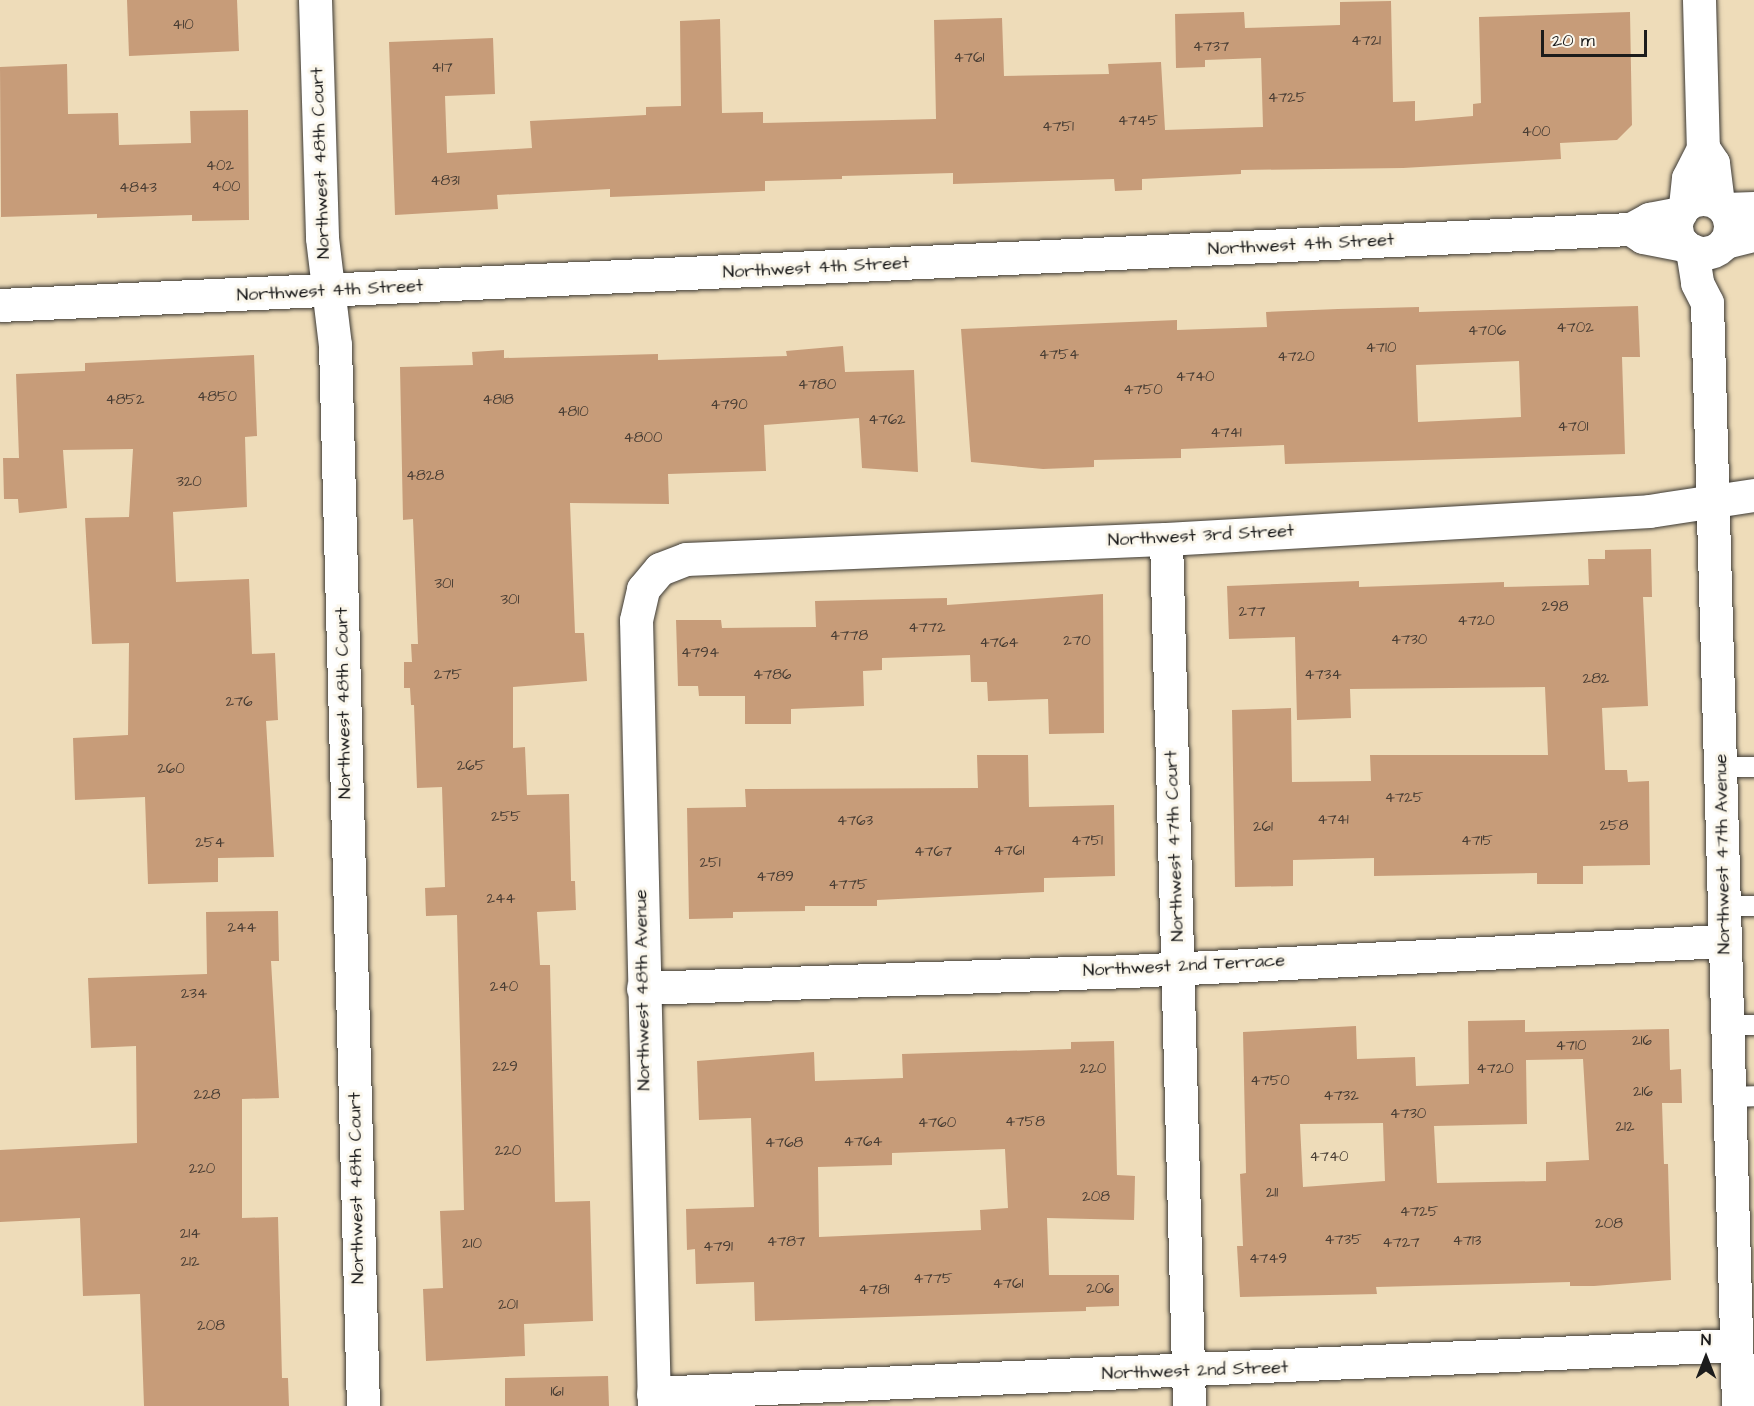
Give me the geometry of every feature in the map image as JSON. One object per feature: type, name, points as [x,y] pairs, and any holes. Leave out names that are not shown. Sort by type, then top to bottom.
[{"type":"street","name":"Northwest 48th Court","points":[[315,0],[321,238],[335,345],[363,1406]]},
{"type":"street","name":"Northwest 47th Avenue","points":[[1699,0],[1703,148],[1688,178],[1676,230],[1715,244]]},
{"type":"street","name":"Northwest 47th Avenue","points":[[1703,148],[1713,163],[1732,207],[1731,225],[1715,244]]},
{"type":"street","points":[[1682,209],[1700,199],[1732,207]]},
{"type":"street","name":"Northwest 4th Street","points":[[0,305],[1631,229],[1649,219],[1682,209]]},
{"type":"street","name":"Northwest 4th Street","points":[[1631,229],[1643,237],[1715,244]]},
{"type":"street","name":"Northwest 47th Avenue","points":[[1715,244],[1721,271],[1707,303],[1721,767],[1739,906],[1724,941],[1741,1025],[1737,1406]]},
{"type":"street","name":"Northwest 3rd Street","points":[[651,576],[672,562],[686,559],[1166,539],[1649,511],[1754,495]]},
{"type":"street","name":"Northwest 47th Court","points":[[1166,539],[1189,1406]]},
{"type":"street","name":"Northwest 48th Avenue","points":[[651,576],[643,590],[636,620],[654,1399]]},
{"type":"street","name":"Northwest 2nd Terrace","points":[[643,988],[1179,967],[1724,941]]},
{"type":"street","name":"Northwest 2nd Street","points":[[654,1399],[1736,1345]]},
{"type":"lane","points":[[1721,767],[1754,767]]},
{"type":"building","points":[[127,0],[237,0],[239,51],[129,56]]},
{"type":"building","points":[[1391,1],[1393,102],[1415,101],[1415,121],[1473,116],[1473,104],[1481,103],[1479,17],[1630,12],[1632,125],[1617,140],[1560,143],[1561,159],[1403,168],[1241,170],[1241,174],[1142,179],[1142,190],[1115,191],[1114,179],[953,184],[953,173],[842,176],[842,179],[765,181],[765,191],[610,197],[610,189],[497,195],[498,209],[395,215],[389,42],[493,38],[495,94],[445,96],[447,153],[532,148],[530,121],[646,115],[646,107],[681,106],[680,21],[720,19],[722,113],[763,112],[763,123],[936,119],[934,20],[1002,18],[1004,76],[1109,74],[1108,64],[1161,62],[1165,130],[1263,127],[1261,58],[1205,60],[1205,67],[1176,68],[1175,14],[1244,12],[1245,28],[1340,25],[1340,2]]},
{"type":"building","points":[[67,64],[68,114],[118,113],[119,145],[191,143],[190,111],[248,110],[249,220],[192,221],[192,215],[97,218],[97,214],[1,217],[0,67]]},
{"type":"building","points":[[1638,306],[1640,357],[1622,357],[1625,454],[1285,464],[1284,445],[1181,449],[1181,458],[1094,460],[1094,467],[1043,469],[971,462],[961,329],[1177,320],[1177,330],[1267,327],[1266,312],[1419,307],[1419,312]],"holes":[[[1519,361],[1521,417],[1418,422],[1416,365]]]},
{"type":"building","points":[[843,346],[845,372],[914,370],[918,472],[862,468],[859,418],[764,425],[766,471],[668,474],[669,504],[570,503],[575,633],[584,633],[587,681],[513,687],[513,748],[525,747],[527,795],[569,794],[571,881],[575,881],[576,910],[537,912],[540,965],[550,965],[555,1202],[590,1201],[593,1321],[524,1324],[525,1356],[426,1361],[423,1289],[443,1288],[440,1211],[464,1210],[457,915],[426,916],[425,888],[445,887],[442,787],[417,788],[414,705],[411,705],[410,688],[404,688],[404,662],[412,662],[411,644],[418,644],[413,519],[403,520],[400,367],[473,365],[472,352],[504,350],[504,358],[658,354],[658,360],[787,356],[786,351]]},
{"type":"building","points":[[254,355],[257,436],[245,437],[247,507],[173,512],[176,582],[249,579],[252,654],[275,653],[278,720],[266,721],[274,857],[218,858],[218,882],[148,884],[145,797],[75,800],[73,738],[128,735],[129,643],[92,644],[85,518],[129,517],[133,449],[63,450],[67,508],[19,513],[18,499],[4,499],[3,458],[19,458],[16,374],[85,371],[85,363]]},
{"type":"building","points":[[1651,549],[1652,597],[1643,597],[1648,706],[1602,708],[1605,770],[1627,770],[1628,782],[1649,781],[1650,865],[1583,866],[1583,884],[1537,884],[1537,873],[1374,876],[1374,858],[1293,860],[1293,886],[1235,887],[1232,710],[1291,708],[1292,782],[1371,781],[1370,755],[1548,755],[1545,687],[1350,689],[1351,718],[1297,720],[1295,637],[1229,639],[1227,586],[1359,581],[1359,587],[1504,582],[1504,587],[1589,585],[1588,559],[1605,559],[1605,550]]},
{"type":"building","points":[[1103,594],[1104,733],[1049,734],[1048,699],[988,701],[987,682],[971,682],[970,655],[882,658],[882,670],[863,671],[864,706],[791,709],[791,724],[745,724],[745,696],[699,696],[698,686],[678,686],[676,620],[721,620],[722,628],[816,627],[815,601],[947,598],[947,605]]},
{"type":"building","points":[[977,755],[1028,755],[1029,807],[1114,805],[1115,876],[1044,878],[1044,892],[877,900],[877,906],[805,906],[805,911],[733,912],[733,918],[689,919],[687,808],[746,807],[745,789],[978,788]]},
{"type":"building","points":[[278,911],[279,961],[271,961],[279,1098],[242,1099],[242,1218],[278,1217],[282,1378],[288,1378],[289,1406],[144,1406],[140,1294],[83,1296],[80,1218],[0,1222],[0,1150],[137,1143],[136,1046],[91,1048],[88,978],[207,974],[206,912]]},
{"type":"building","points":[[1525,1020],[1525,1032],[1669,1029],[1670,1070],[1681,1069],[1682,1103],[1662,1103],[1664,1164],[1668,1164],[1671,1280],[1594,1286],[1570,1286],[1570,1282],[1376,1287],[1377,1294],[1240,1297],[1237,1246],[1243,1246],[1240,1174],[1246,1173],[1243,1032],[1356,1026],[1357,1059],[1415,1057],[1416,1086],[1469,1084],[1468,1021]],"holes":[[[1583,1059],[1589,1160],[1546,1162],[1546,1181],[1437,1183],[1434,1126],[1527,1124],[1526,1060]],[[1383,1123],[1385,1181],[1303,1187],[1300,1124]]]},
{"type":"building","points":[[1114,1041],[1117,1175],[1135,1176],[1134,1220],[1047,1218],[1049,1275],[1119,1275],[1119,1306],[1086,1307],[1086,1311],[755,1321],[754,1282],[696,1284],[695,1249],[687,1250],[686,1209],[754,1207],[751,1118],[699,1120],[697,1061],[814,1052],[815,1081],[903,1078],[902,1054],[1071,1049],[1071,1042]],"holes":[[[1005,1149],[1008,1208],[980,1210],[981,1230],[819,1237],[818,1167],[892,1165],[892,1153]]]},
{"type":"building","points":[[608,1376],[609,1406],[505,1406],[505,1378]]}]
